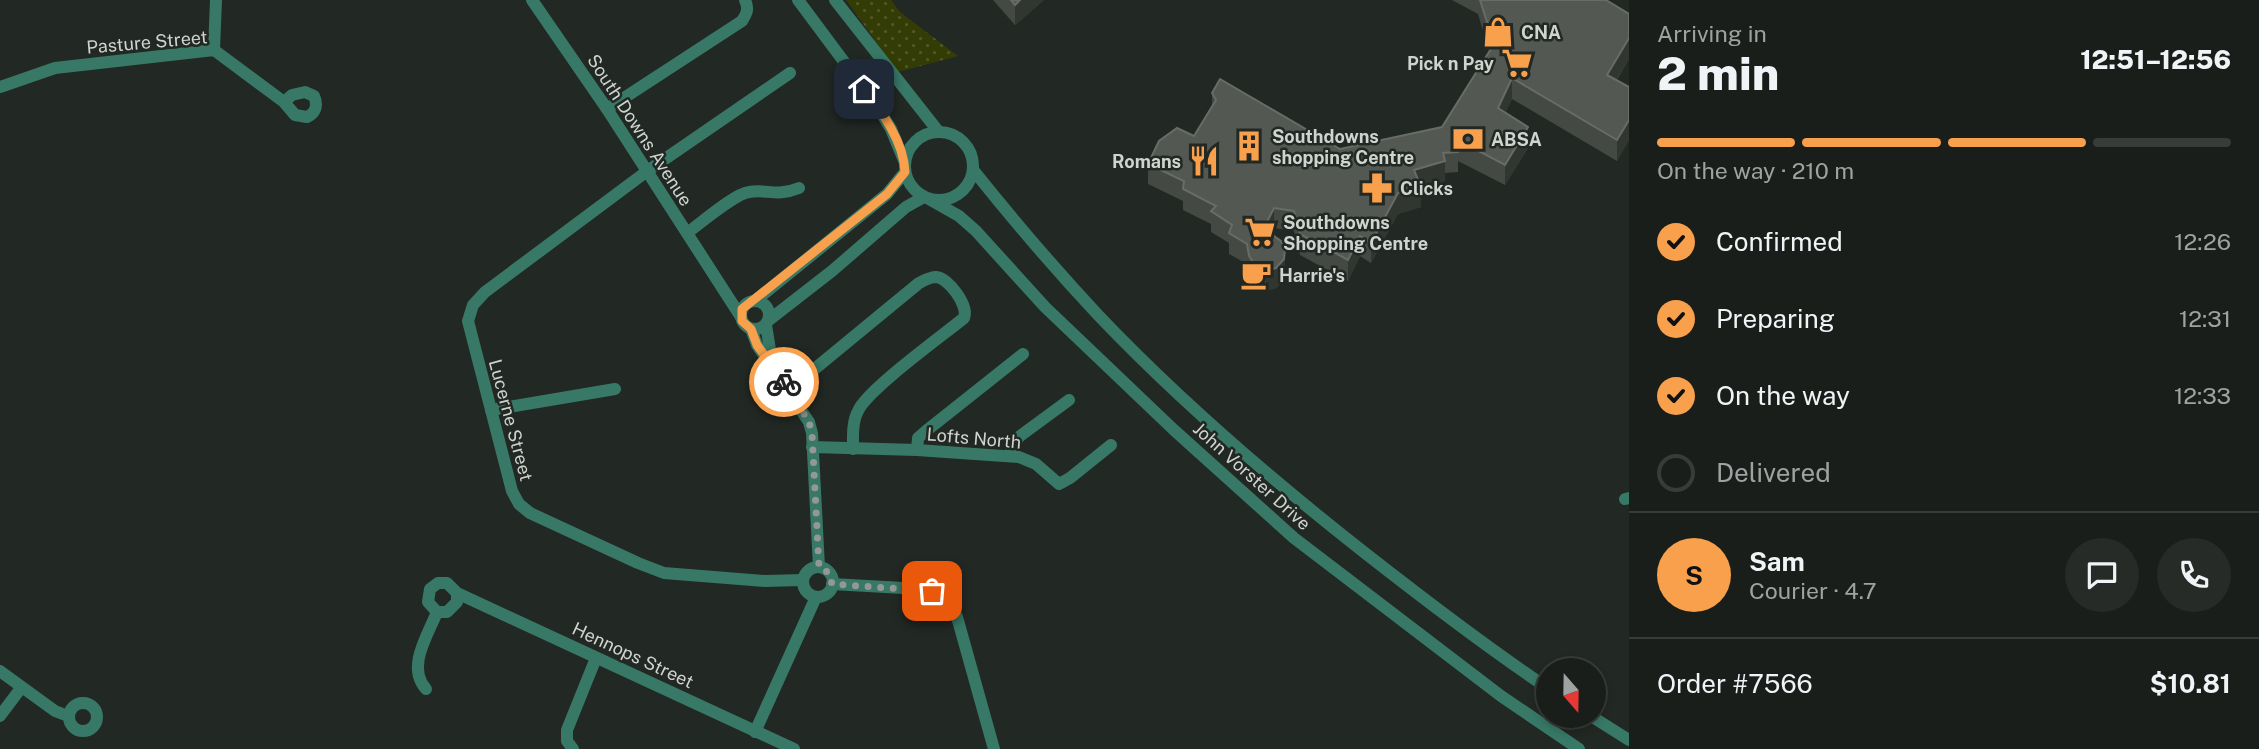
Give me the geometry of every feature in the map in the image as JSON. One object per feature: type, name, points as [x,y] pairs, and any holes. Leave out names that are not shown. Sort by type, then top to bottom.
[{"type":"street","points":[[214,50],[216,0]]},
{"type":"street","name":"South Downs Avenue","points":[[531,0],[607,109],[741,317]]},
{"type":"street","points":[[607,109],[741,21],[747,14],[748,6],[745,0]]},
{"type":"street","points":[[798,0],[877,107],[891,129],[909,182],[927,198]]},
{"type":"street","points":[[835,0],[901,88],[938,131]]},
{"type":"street","name":"Pasture Street","points":[[0,87],[55,68],[214,50],[284,102]]},
{"type":"street","name":"Lucerne Street","points":[[790,73],[646,172],[485,292],[473,305],[468,321],[515,498],[530,513],[664,573],[765,581],[803,580]]},
{"type":"street","points":[[938,131],[958,137],[967,145],[973,157],[974,171],[970,183],[952,198],[927,198],[906,207],[759,329],[744,325],[742,309],[887,194],[905,168],[908,152],[915,141],[925,134],[938,131]]},
{"type":"street","name":"John Vorster Drive","points":[[974,171],[1035,246],[1093,309],[1196,410],[1326,522],[1468,633],[1536,680]]},
{"type":"street","points":[[687,233],[737,196],[750,192],[785,194],[799,188]]},
{"type":"street","name":"John Vorster Drive","points":[[927,198],[959,216],[976,231],[1065,326],[1174,430],[1294,538],[1501,696],[1579,749]]},
{"type":"street","points":[[816,251],[832,271]]},
{"type":"street","points":[[789,390],[919,283],[934,277],[945,281],[965,305],[964,318],[859,407],[853,449]]},
{"type":"street","name":"South Downs Avenue","points":[[717,282],[751,302]]},
{"type":"street","points":[[751,302],[763,303],[768,309],[767,323],[774,367]]},
{"type":"street","points":[[751,329],[757,345],[809,422],[819,567]]},
{"type":"street","points":[[917,450],[918,438],[1023,354]]},
{"type":"street","points":[[491,410],[615,389]]},
{"type":"street","points":[[1009,456],[1014,442],[1020,436],[1069,400]]},
{"type":"street","name":"Lofts North","points":[[812,447],[1009,456],[1036,464],[1059,484],[1111,445]]},
{"type":"street","points":[[819,567],[829,573],[832,584],[827,594],[816,597],[806,591],[803,580],[810,569],[819,567]]},
{"type":"street","name":"Hennops Street","points":[[437,612],[430,606],[427,598],[433,585],[447,583],[457,593],[794,749]]},
{"type":"street","points":[[832,584],[922,589],[932,591],[947,601],[957,617],[994,749]]},
{"type":"street","points":[[426,689],[419,681],[419,658],[437,612],[451,610],[457,602],[457,593]]},
{"type":"street","points":[[755,732],[816,597]]},
{"type":"street","points":[[573,749],[567,741],[567,730],[596,658]]},
{"type":"street","points":[[0,671],[55,711],[68,716]]},
{"type":"street","points":[[0,716],[21,688]]},
{"type":"street","points":[[1606,725],[1629,740]]},
{"type":"green space","points":[[846,0],[891,0],[900,12],[958,56],[898,72]]},
{"type":"building","name":"Southdowns shopping Centre","points":[[1480,0],[1606,0],[1629,14],[1629,38],[1607,75],[1629,87],[1629,120],[1617,140],[1512,78],[1498,108],[1528,127],[1505,165],[1456,139],[1458,152],[1443,153],[1445,161],[1414,170],[1421,187],[1398,193],[1371,243],[1360,236],[1348,260],[1300,234],[1294,211],[1274,208],[1267,222],[1285,249],[1284,259],[1276,268],[1266,271],[1256,267],[1249,256],[1247,244],[1229,233],[1232,225],[1211,211],[1216,206],[1183,189],[1184,181],[1148,164],[1159,141],[1177,128],[1194,136],[1216,100],[1212,93],[1220,79],[1340,149],[1442,127],[1494,44]]},
{"type":"way so far","points":[[784,382],[809,422],[812,433],[819,567],[829,573],[832,584],[932,591]]},
{"type":"place","name":"CNA","points":[[1498,32]]},
{"type":"place","name":"Pick n Pay","points":[[1517,63]]},
{"type":"place","name":"ABSA","points":[[1468,139]]},
{"type":"place","name":"Southdowns shopping Centre","points":[[1249,146]]},
{"type":"place","name":"Romans","points":[[1204,161]]},
{"type":"place","name":"Clicks","points":[[1377,188]]},
{"type":"place","name":"Southdowns Shopping Centre","points":[[1260,232]]},
{"type":"place","name":"Harrie's","points":[[1256,275]]},
{"type":"route","points":[[784,382],[757,345],[751,329],[742,321],[742,309],[887,194],[905,172],[905,164],[891,129],[864,89]]}]
